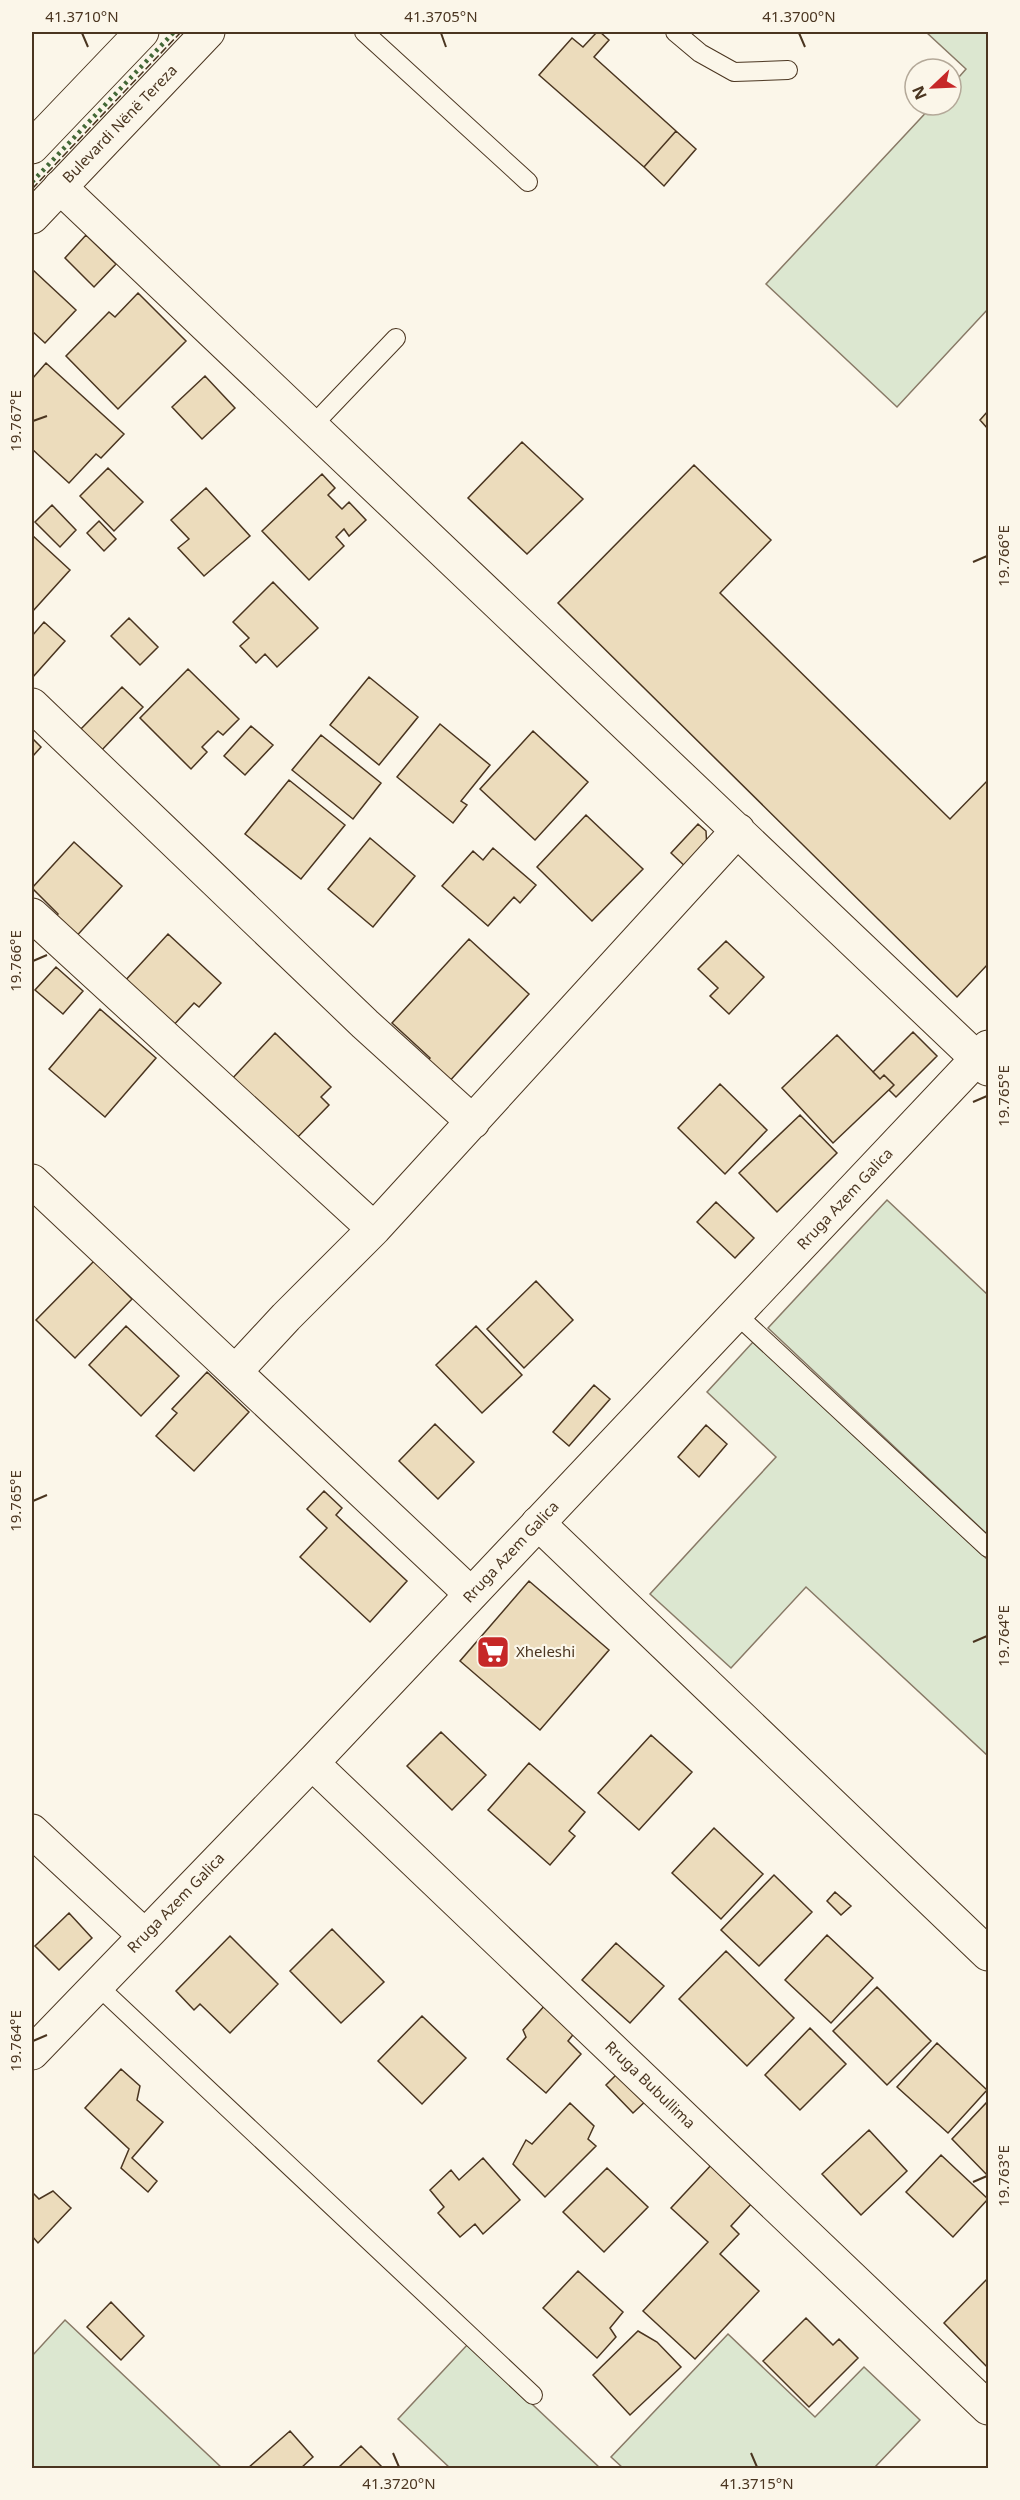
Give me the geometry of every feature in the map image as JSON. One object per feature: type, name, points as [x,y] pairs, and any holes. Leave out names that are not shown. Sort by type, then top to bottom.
[{"type":"street","name":"Bulevardi Nënë Tereza","points":[[32,217],[208,32]]},
{"type":"street","points":[[32,147],[130,36]]},
{"type":"street","points":[[60,187],[738,830],[985,1058]]},
{"type":"street","points":[[32,705],[365,1024],[473,1122]]},
{"type":"street","points":[[235,1372],[374,1229],[738,830]]},
{"type":"street","points":[[32,915],[374,1229]]},
{"type":"street","name":"Rruga Azem Galica","points":[[32,2053],[312,1762],[736,1314],[985,1058]]},
{"type":"street","points":[[32,1181],[471,1594]]},
{"type":"street","points":[[538,1523],[988,1954]]},
{"type":"street","name":"Rruga Bubullima","points":[[312,1762],[988,2408]]},
{"type":"street","points":[[32,1831],[144,1935]]},
{"type":"lane","points":[[364,32],[528,182]]},
{"type":"lane","points":[[675,32],[700,52],[734,72],[788,70]]},
{"type":"lane","points":[[312,426],[396,338]]},
{"type":"lane","points":[[736,1314],[988,1548]]},
{"type":"lane","points":[[98,1986],[533,2395]]},
{"type":"green space","points":[[926,32],[988,32],[988,309],[897,407],[766,284],[922,117],[963,117],[963,72],[966,69],[963,66],[963,57],[953,57]]},
{"type":"green space","points":[[887,1200],[988,1295],[988,1535],[768,1328]]},
{"type":"green space","points":[[753,1342],[988,1560],[988,1756],[806,1587],[731,1668],[650,1594],[776,1457],[707,1392]]},
{"type":"green space","points":[[65,2320],[222,2468],[32,2468],[32,2356]]},
{"type":"green space","points":[[728,2334],[815,2417],[864,2367],[920,2420],[874,2468],[623,2468],[611,2457]]},
{"type":"green space","points":[[468,2344],[600,2468],[450,2468],[398,2419]]},
{"type":"building","points":[[597,32],[609,40],[594,57],[676,131],[644,167],[539,75],[572,38],[583,47]]},
{"type":"building","points":[[676,131],[696,149],[664,186],[644,167]]},
{"type":"building","points":[[86,235],[116,264],[94,287],[65,258]]},
{"type":"building","points":[[33,270],[76,310],[45,343],[32,331]]},
{"type":"building","points":[[138,293],[186,341],[118,409],[66,356],[109,312],[115,317]]},
{"type":"building","points":[[46,363],[124,434],[101,458],[96,454],[69,483],[32,449],[32,379]]},
{"type":"building","points":[[205,376],[235,408],[202,439],[172,407]]},
{"type":"building","points":[[988,411],[988,429],[980,420]]},
{"type":"building","points":[[522,442],[583,499],[527,554],[468,498]]},
{"type":"building","points":[[694,465],[771,540],[720,593],[950,819],[988,780],[988,964],[957,997],[558,603]]},
{"type":"building","points":[[108,468],[143,502],[114,531],[80,496]]},
{"type":"building","points":[[322,474],[335,488],[328,495],[342,509],[349,502],[366,520],[349,536],[344,529],[336,537],[344,546],[309,580],[262,531]]},
{"type":"building","points":[[206,488],[250,536],[204,576],[178,548],[189,539],[171,520]]},
{"type":"building","points":[[52,505],[76,530],[60,547],[35,522]]},
{"type":"building","points":[[99,521],[116,539],[104,551],[87,533]]},
{"type":"building","points":[[32,535],[70,570],[32,612]]},
{"type":"building","points":[[273,582],[318,628],[277,667],[265,654],[256,663],[240,646],[249,638],[233,622]]},
{"type":"building","points":[[129,618],[158,647],[140,665],[111,636]]},
{"type":"building","points":[[44,622],[65,641],[32,678],[32,636]]},
{"type":"building","points":[[188,669],[239,719],[223,735],[218,731],[202,747],[207,752],[191,769],[140,718]]},
{"type":"building","points":[[369,677],[418,717],[379,765],[330,725]]},
{"type":"building","points":[[122,687],[143,707],[99,753],[78,732]]},
{"type":"building","points":[[440,724],[490,765],[461,801],[467,805],[453,823],[397,777]]},
{"type":"building","points":[[251,726],[273,745],[245,775],[224,756]]},
{"type":"building","points":[[533,731],[588,782],[535,840],[480,789]]},
{"type":"building","points":[[321,735],[381,783],[353,819],[292,770]]},
{"type":"building","points":[[32,738],[41,747],[32,757]]},
{"type":"building","points":[[289,780],[345,825],[301,879],[245,834]]},
{"type":"building","points":[[586,815],[643,869],[592,921],[537,867]]},
{"type":"building","points":[[698,824],[706,831],[707,849],[689,870],[671,853]]},
{"type":"building","points":[[370,838],[415,876],[373,927],[328,889]]},
{"type":"building","points":[[74,842],[122,886],[73,940],[52,920],[58,914],[32,888]]},
{"type":"building","points":[[493,848],[536,885],[520,903],[514,897],[488,926],[442,886],[473,851],[483,860]]},
{"type":"building","points":[[168,934],[221,983],[199,1007],[194,1003],[171,1028],[123,983]]},
{"type":"building","points":[[469,939],[529,994],[447,1084],[424,1064],[430,1058],[392,1023]]},
{"type":"building","points":[[726,941],[764,977],[729,1014],[710,996],[718,988],[698,969]]},
{"type":"building","points":[[56,967],[83,991],[63,1014],[35,990]]},
{"type":"building","points":[[100,1009],[156,1058],[105,1117],[49,1069]]},
{"type":"building","points":[[913,1032],[937,1056],[896,1097],[889,1090],[894,1085],[884,1075],[880,1079],[873,1072]]},
{"type":"building","points":[[275,1033],[331,1087],[321,1097],[329,1105],[293,1142],[230,1081]]},
{"type":"building","points":[[837,1035],[880,1079],[884,1075],[894,1085],[833,1143],[782,1088]]},
{"type":"building","points":[[720,1084],[767,1130],[725,1174],[678,1128]]},
{"type":"building","points":[[800,1115],[837,1153],[777,1212],[739,1173]]},
{"type":"building","points":[[716,1202],[754,1238],[735,1258],[697,1222]]},
{"type":"building","points":[[94,1261],[132,1299],[75,1358],[36,1320]]},
{"type":"building","points":[[536,1281],[573,1320],[524,1368],[487,1329]]},
{"type":"building","points":[[126,1326],[179,1376],[141,1416],[89,1365]]},
{"type":"building","points":[[476,1326],[522,1375],[482,1413],[436,1365]]},
{"type":"building","points":[[207,1372],[249,1412],[194,1471],[156,1436],[177,1413],[172,1409]]},
{"type":"building","points":[[594,1385],[610,1399],[569,1446],[553,1432]]},
{"type":"building","points":[[435,1424],[474,1462],[438,1499],[399,1461]]},
{"type":"building","points":[[706,1425],[727,1444],[699,1477],[678,1457]]},
{"type":"building","points":[[324,1491],[342,1508],[336,1515],[407,1581],[370,1622],[300,1557],[327,1528],[307,1509]]},
{"type":"building","points":[[529,1581],[609,1650],[540,1730],[460,1661]]},
{"type":"building","points":[[441,1732],[486,1775],[452,1810],[407,1766]]},
{"type":"building","points":[[651,1735],[692,1772],[639,1830],[598,1793]]},
{"type":"building","points":[[529,1763],[585,1812],[569,1831],[575,1836],[550,1865],[488,1810]]},
{"type":"building","points":[[714,1828],[763,1874],[721,1919],[672,1873]]},
{"type":"building","points":[[774,1875],[812,1912],[759,1966],[721,1930]]},
{"type":"building","points":[[835,1892],[851,1906],[841,1915],[827,1901]]},
{"type":"building","points":[[69,1913],[92,1938],[59,1970],[35,1946]]},
{"type":"building","points":[[332,1929],[384,1982],[341,2023],[290,1971]]},
{"type":"building","points":[[827,1935],[873,1978],[831,2023],[785,1980]]},
{"type":"building","points":[[230,1936],[278,1984],[230,2033],[200,2004],[194,2010],[176,1991]]},
{"type":"building","points":[[616,1943],[664,1986],[630,2023],[582,1980]]},
{"type":"building","points":[[726,1951],[794,2018],[747,2066],[679,1999]]},
{"type":"building","points":[[877,1987],[931,2041],[887,2085],[833,2031]]},
{"type":"building","points":[[546,2004],[576,2031],[568,2041],[581,2054],[546,2093],[507,2059],[526,2037],[523,2030]]},
{"type":"building","points":[[422,2016],[466,2058],[422,2104],[378,2061]]},
{"type":"building","points":[[810,2028],[846,2064],[800,2110],[765,2075]]},
{"type":"building","points":[[937,2043],[987,2090],[948,2133],[897,2087]]},
{"type":"building","points":[[121,2069],[140,2086],[137,2100],[163,2122],[132,2158],[157,2181],[148,2192],[121,2168],[129,2149],[85,2108]]},
{"type":"building","points":[[621,2070],[649,2098],[633,2113],[606,2085]]},
{"type":"building","points":[[988,2101],[988,2176],[952,2139]]},
{"type":"building","points":[[570,2103],[594,2126],[588,2139],[596,2146],[545,2197],[513,2164],[526,2140],[532,2144]]},
{"type":"building","points":[[869,2130],[907,2171],[861,2215],[822,2174]]},
{"type":"building","points":[[941,2155],[988,2199],[953,2237],[906,2192]]},
{"type":"building","points":[[483,2158],[520,2200],[483,2234],[475,2224],[460,2237],[438,2213],[444,2207],[430,2190],[451,2170],[459,2180]]},
{"type":"building","points":[[713,2163],[753,2202],[731,2226],[739,2234],[720,2254],[759,2291],[695,2359],[643,2311],[708,2242],[671,2208]]},
{"type":"building","points":[[607,2168],[648,2207],[604,2252],[563,2212]]},
{"type":"building","points":[[53,2191],[71,2208],[38,2243],[32,2236],[32,2192],[39,2199]]},
{"type":"building","points":[[578,2271],[623,2312],[610,2328],[616,2337],[597,2358],[543,2308]]},
{"type":"building","points":[[988,2278],[988,2368],[944,2323]]},
{"type":"building","points":[[111,2302],[144,2336],[121,2360],[87,2327]]},
{"type":"building","points":[[806,2318],[833,2345],[839,2339],[858,2358],[809,2407],[763,2361]]},
{"type":"building","points":[[638,2331],[657,2342],[681,2367],[630,2415],[593,2375]]},
{"type":"building","points":[[290,2431],[313,2457],[301,2468],[248,2468]]},
{"type":"building","points":[[361,2446],[383,2468],[338,2468]]},
{"type":"hedge","points":[[32,182],[174,32]]},
{"type":"fence","points":[[32,189],[181,32]]},
{"type":"place","name":"Xheleshi","points":[[493,1652]]}]
